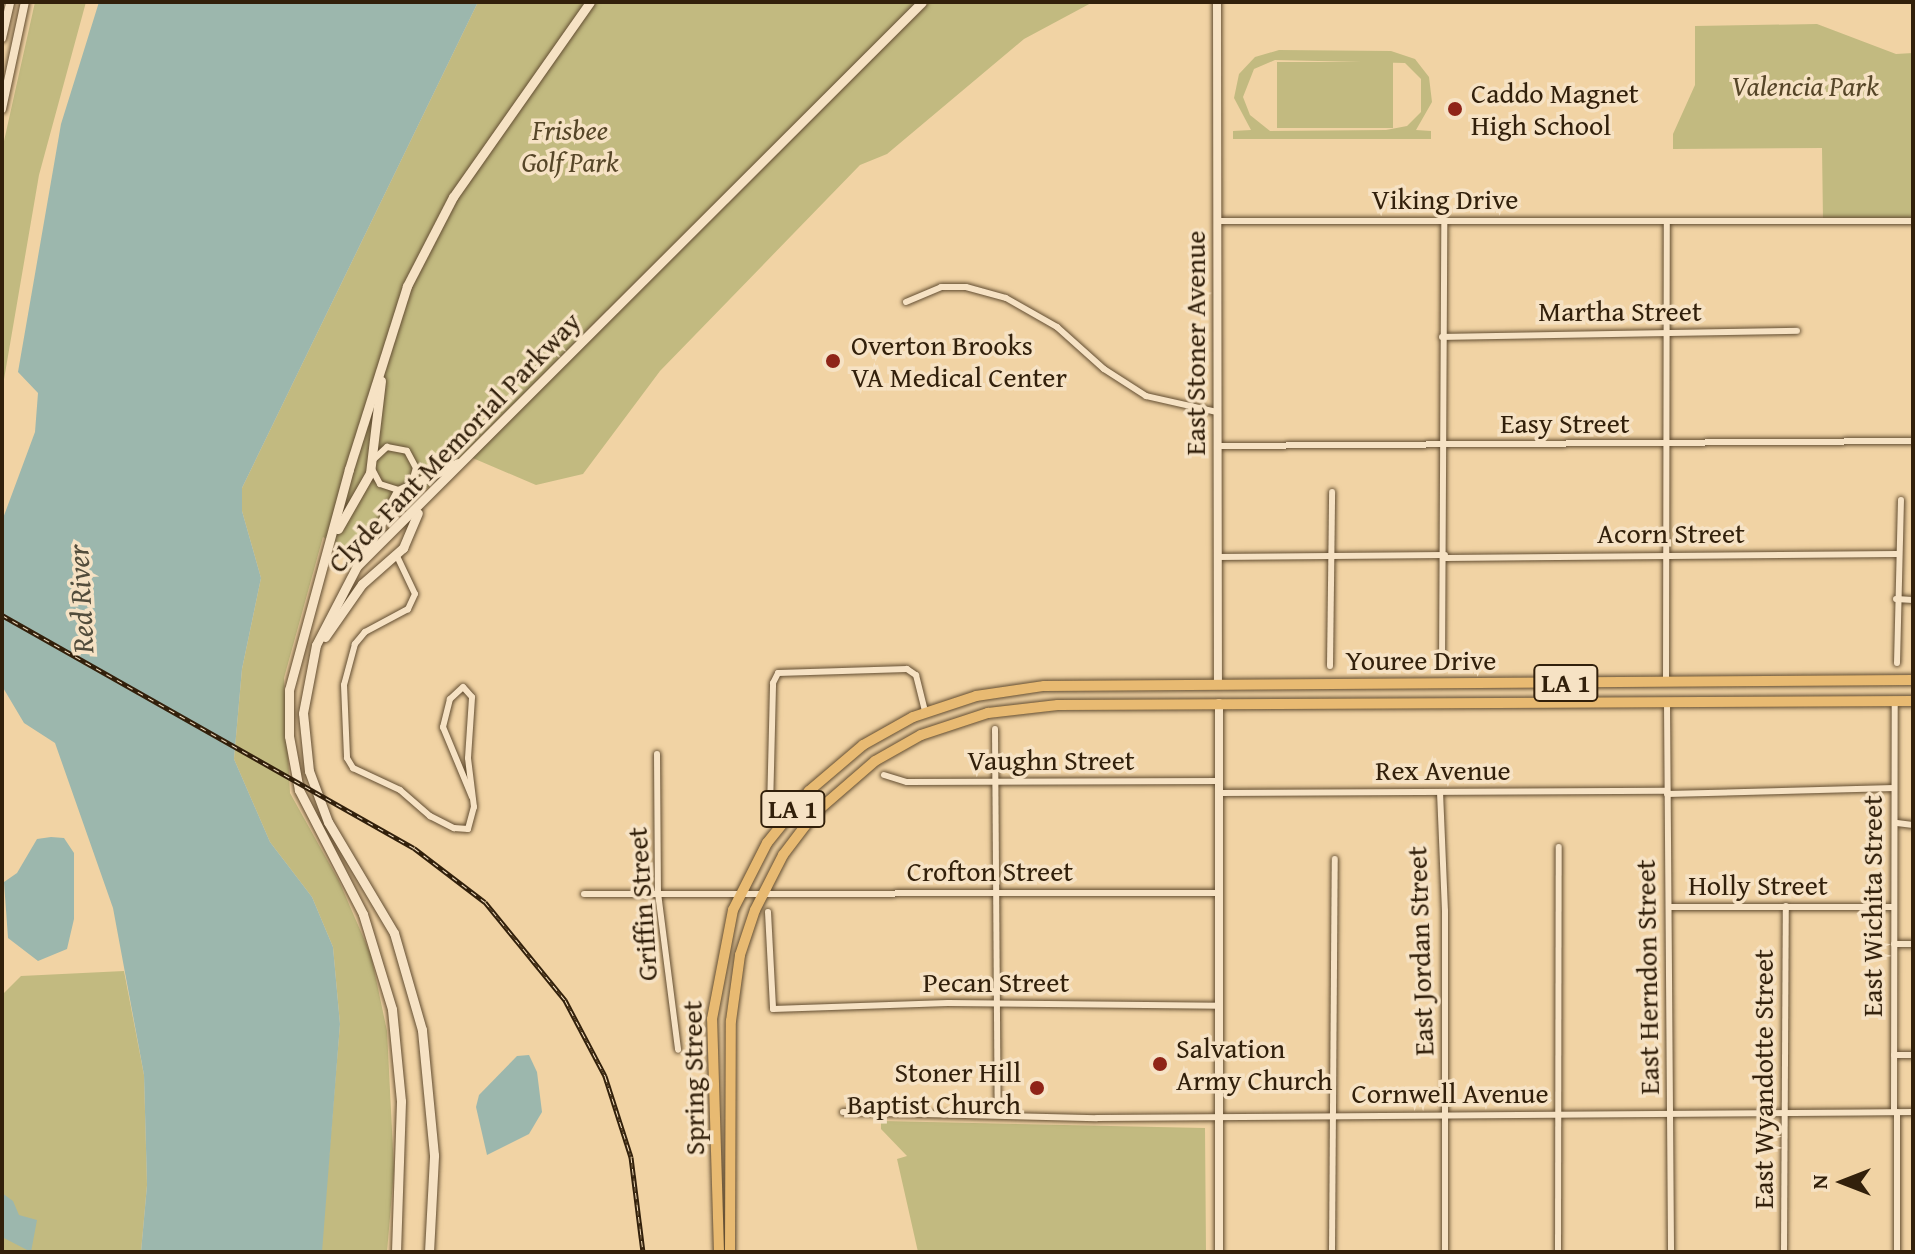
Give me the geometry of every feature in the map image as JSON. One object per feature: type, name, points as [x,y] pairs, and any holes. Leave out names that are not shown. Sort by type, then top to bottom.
[{"type":"main road","name":"Clyde Fant Memorial Parkway","points":[[396,1252],[401,1101],[392,1009],[369,929],[308,814],[291,750],[289,690],[315,586],[407,286],[453,197],[590,2]]},
{"type":"main road","name":"Clyde Fant Memorial Parkway","points":[[429,1252],[434,1155],[422,1030],[389,923],[315,792],[303,728],[307,676],[330,612],[357,566],[425,502],[921,3]]},
{"type":"main road","points":[[315,586],[342,519],[373,462],[390,335]]},
{"type":"main road","points":[[357,566],[401,489],[468,456]]},
{"type":"main road","points":[[307,676],[344,604],[396,554],[425,502]]},
{"type":"main road","name":"Youree Drive","points":[[1218,685],[1913,680]]},
{"type":"main road","points":[[1666,683],[1667,702]]},
{"type":"main road","points":[[1218,685],[1219,703]]},
{"type":"main road","name":"Spring Street","points":[[719,1252],[712,1019],[722,950],[740,894],[767,843],[815,784],[863,745],[925,712],[1013,689],[1218,685]]},
{"type":"main road","name":"Youree Drive","points":[[1219,703],[1913,701]]},
{"type":"main road","name":"Spring Street","points":[[730,1252],[733,1004],[740,955],[761,894],[798,833],[833,795],[875,761],[930,731],[1011,709],[1219,703]]},
{"type":"street","points":[[2,38],[10,2]]},
{"type":"street","points":[[2,109],[25,2]]},
{"type":"street","name":"East Stoner Avenue","points":[[1217,2],[1218,685]]},
{"type":"street","name":"Viking Drive","points":[[1217,221],[1913,221]]},
{"type":"street","points":[[1442,666],[1445,556],[1444,221]]},
{"type":"street","points":[[1666,683],[1670,221]]},
{"type":"street","points":[[906,302],[941,287],[966,287],[1014,301],[1057,327],[1104,369],[1146,396],[1217,412]]},
{"type":"street","name":"Martha Street","points":[[1442,337],[1797,331]]},
{"type":"street","name":"Easy Street","points":[[1217,446],[1913,441]]},
{"type":"street","points":[[401,489],[380,484],[373,462],[387,447],[407,451],[416,468],[411,484]]},
{"type":"street","points":[[1330,666],[1332,492]]},
{"type":"street","points":[[1897,663],[1897,554],[1901,500]]},
{"type":"street","points":[[396,554],[415,594],[408,609],[365,632],[355,644],[344,685],[347,758],[353,768],[400,790],[454,828],[472,825],[472,797],[472,697],[463,687],[450,699],[443,727],[472,797]]},
{"type":"street","name":"Acorn Street","points":[[1217,557],[1897,554]]},
{"type":"street","points":[[1896,599],[1913,600]]},
{"type":"street","points":[[770,809],[773,683],[778,673],[907,669],[916,675],[925,712]]},
{"type":"street","name":"East Wichita Street","points":[[1895,701],[1897,1252]]},
{"type":"street","name":"East Herndon Street","points":[[1667,702],[1671,1252]]},
{"type":"street","points":[[1219,703],[1219,1252]]},
{"type":"street","points":[[995,729],[998,1112]]},
{"type":"street","name":"Griffin Street","points":[[657,754],[658,893],[678,1050]]},
{"type":"street","name":"Vaughn Street","points":[[884,775],[907,782],[1220,781]]},
{"type":"street","name":"Rex Avenue","points":[[1220,793],[1667,793],[1894,788]]},
{"type":"street","name":"East Jordan Street","points":[[1440,792],[1445,1252]]},
{"type":"street","points":[[1897,823],[1913,825]]},
{"type":"street","points":[[1558,1252],[1559,847]]},
{"type":"street","points":[[1332,1252],[1335,859]]},
{"type":"street","name":"Crofton Street","points":[[740,894],[1219,893]]},
{"type":"street","points":[[584,894],[740,894]]},
{"type":"street","name":"East Wyandotte Street","points":[[1784,1252],[1786,906]]},
{"type":"street","name":"Holly Street","points":[[1669,907],[1894,907]]},
{"type":"street","name":"Pecan Street","points":[[768,912],[773,1009],[996,1004],[1220,1006]]},
{"type":"street","points":[[1894,944],[1913,944]]},
{"type":"street","points":[[1894,1055],[1913,1055]]},
{"type":"street","name":"Cornwell Avenue","points":[[843,1112],[1220,1117],[1913,1112]]},
{"type":"green space","points":[[35,2],[86,2],[39,175],[2,391],[2,150]]},
{"type":"green space","name":"Frisbee Golf Park","points":[[478,2],[917,2],[434,483],[346,550],[323,537],[284,678],[290,793],[339,881],[371,955],[387,1031],[394,1170],[387,1252],[321,1252],[340,1024],[333,947],[312,897],[270,842],[234,759],[242,669],[261,578],[242,511],[242,488]]},
{"type":"green space","points":[[930,2],[1093,2],[1024,39],[887,154],[860,165],[660,371],[583,474],[536,485],[468,456]]},
{"type":"green space","name":"Valencia Park","points":[[1817,24],[1896,54],[1913,53],[1913,221],[1823,221],[1822,148],[1673,149],[1673,134],[1695,85],[1695,26]]},
{"type":"green space","points":[[1279,50],[1391,51],[1415,59],[1429,77],[1432,102],[1416,130],[1431,131],[1431,139],[1233,139],[1233,131],[1251,130],[1234,98],[1239,74],[1255,57]],"holes":[[[1275,60],[1405,63],[1421,79],[1421,112],[1407,126],[1386,130],[1270,131],[1250,115],[1243,97],[1254,69]]]},
{"type":"green space","points":[[1277,62],[1393,62],[1393,128],[1277,128]]},
{"type":"green space","points":[[124,971],[144,1075],[147,1185],[141,1252],[2,1252],[2,995],[21,976]]},
{"type":"green space","points":[[881,1121],[1205,1128],[1206,1252],[918,1252],[897,1159],[907,1156],[881,1129]]},
{"type":"water","name":"Red River","points":[[99,2],[478,2],[242,488],[242,511],[261,578],[242,669],[234,759],[270,842],[312,897],[333,947],[340,1024],[322,1252],[141,1252],[147,1185],[144,1075],[113,908],[55,743],[24,723],[2,686],[2,521],[35,432],[38,393],[18,372],[61,124]]},
{"type":"water","points":[[64,838],[74,853],[74,919],[67,949],[38,961],[8,938],[4,882],[17,873],[37,839]]},
{"type":"water","points":[[529,1055],[537,1072],[542,1112],[529,1134],[487,1155],[476,1107],[479,1095],[517,1056]]},
{"type":"water","points":[[2,1193],[13,1201],[19,1215],[37,1220],[31,1252],[2,1237]]},
{"type":"railway","points":[[2,615],[414,848],[485,902],[565,1000],[605,1076],[631,1157],[643,1252]]},
{"type":"place","name":"Caddo Magnet High School","points":[[1455,109]]},
{"type":"place","name":"Overton Brooks VA Medical Center","points":[[833,361]]},
{"type":"place","name":"Salvation Army Church","points":[[1160,1064]]},
{"type":"place","name":"Stoner Hill Baptist Church","points":[[1037,1088]]}]
